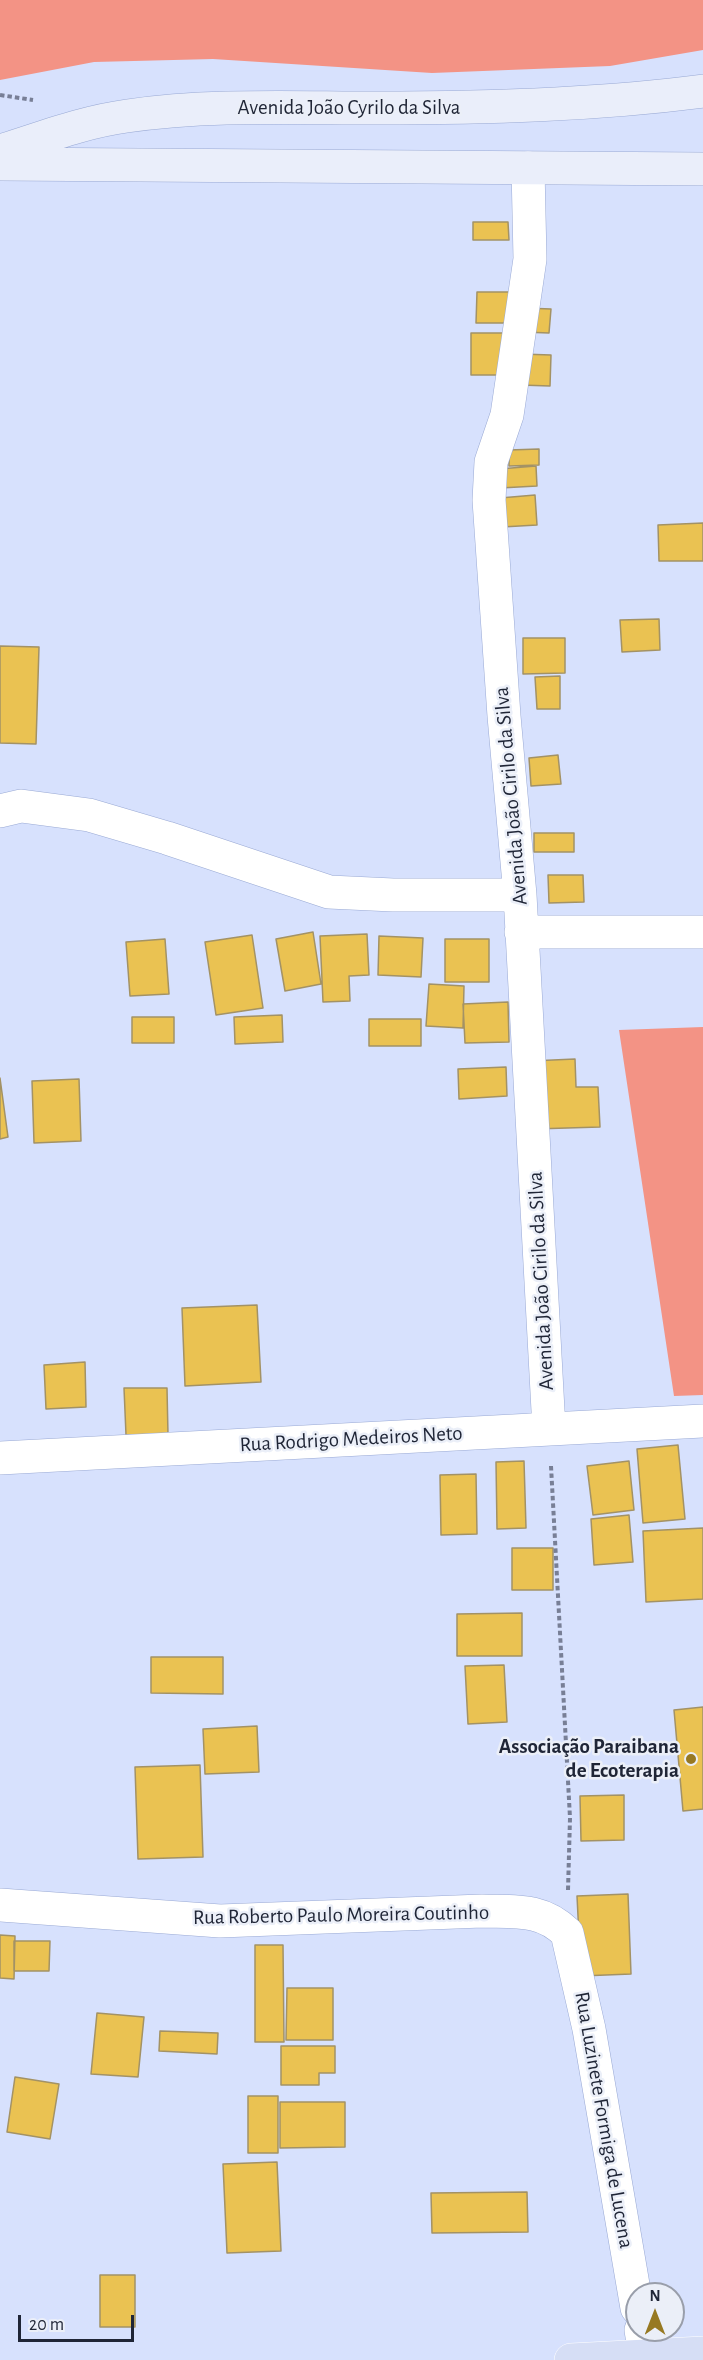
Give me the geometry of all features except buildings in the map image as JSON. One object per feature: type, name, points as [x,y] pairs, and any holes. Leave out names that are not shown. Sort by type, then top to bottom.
[{"type":"main road","points":[[571,2360],[644,2349],[703,2353]]},
{"type":"street","name":"Avenida João Cyrilo da Silva","points":[[0,151],[100,121],[194,110],[525,105],[624,100],[703,91]]},
{"type":"street","points":[[0,164],[703,169]]},
{"type":"street","name":"Avenida João Cirilo da Silva","points":[[528,168],[530,259],[507,415],[491,462],[489,500],[504,716],[520,896],[549,1429]]},
{"type":"street","points":[[0,811],[21,806],[89,815],[167,838],[329,892],[393,896],[520,896]]},
{"type":"street","points":[[521,932],[703,932]]},
{"type":"street","name":"Rua Rodrigo Medeiros Neto","points":[[0,1458],[703,1421]]},
{"type":"street","name":"Rua Roberto Paulo Moreira Coutinho","points":[[0,1905],[220,1921],[525,1911],[556,1922],[567,1933]]},
{"type":"street","name":"Rua Luzinete Formiga de Lucena","points":[[567,1933],[589,2029],[633,2282]]},
{"type":"path","points":[[549,1429],[570,1818],[567,1933]]},
{"type":"shaded area","points":[[0,0],[703,0],[703,50],[610,66],[432,73],[213,59],[94,62],[0,80]]},
{"type":"shaded area","points":[[703,1027],[703,1395],[674,1396],[619,1030]]},
{"type":"place","name":"Associação Paraibana de Ecoterapia","points":[[691,1759]]}]
